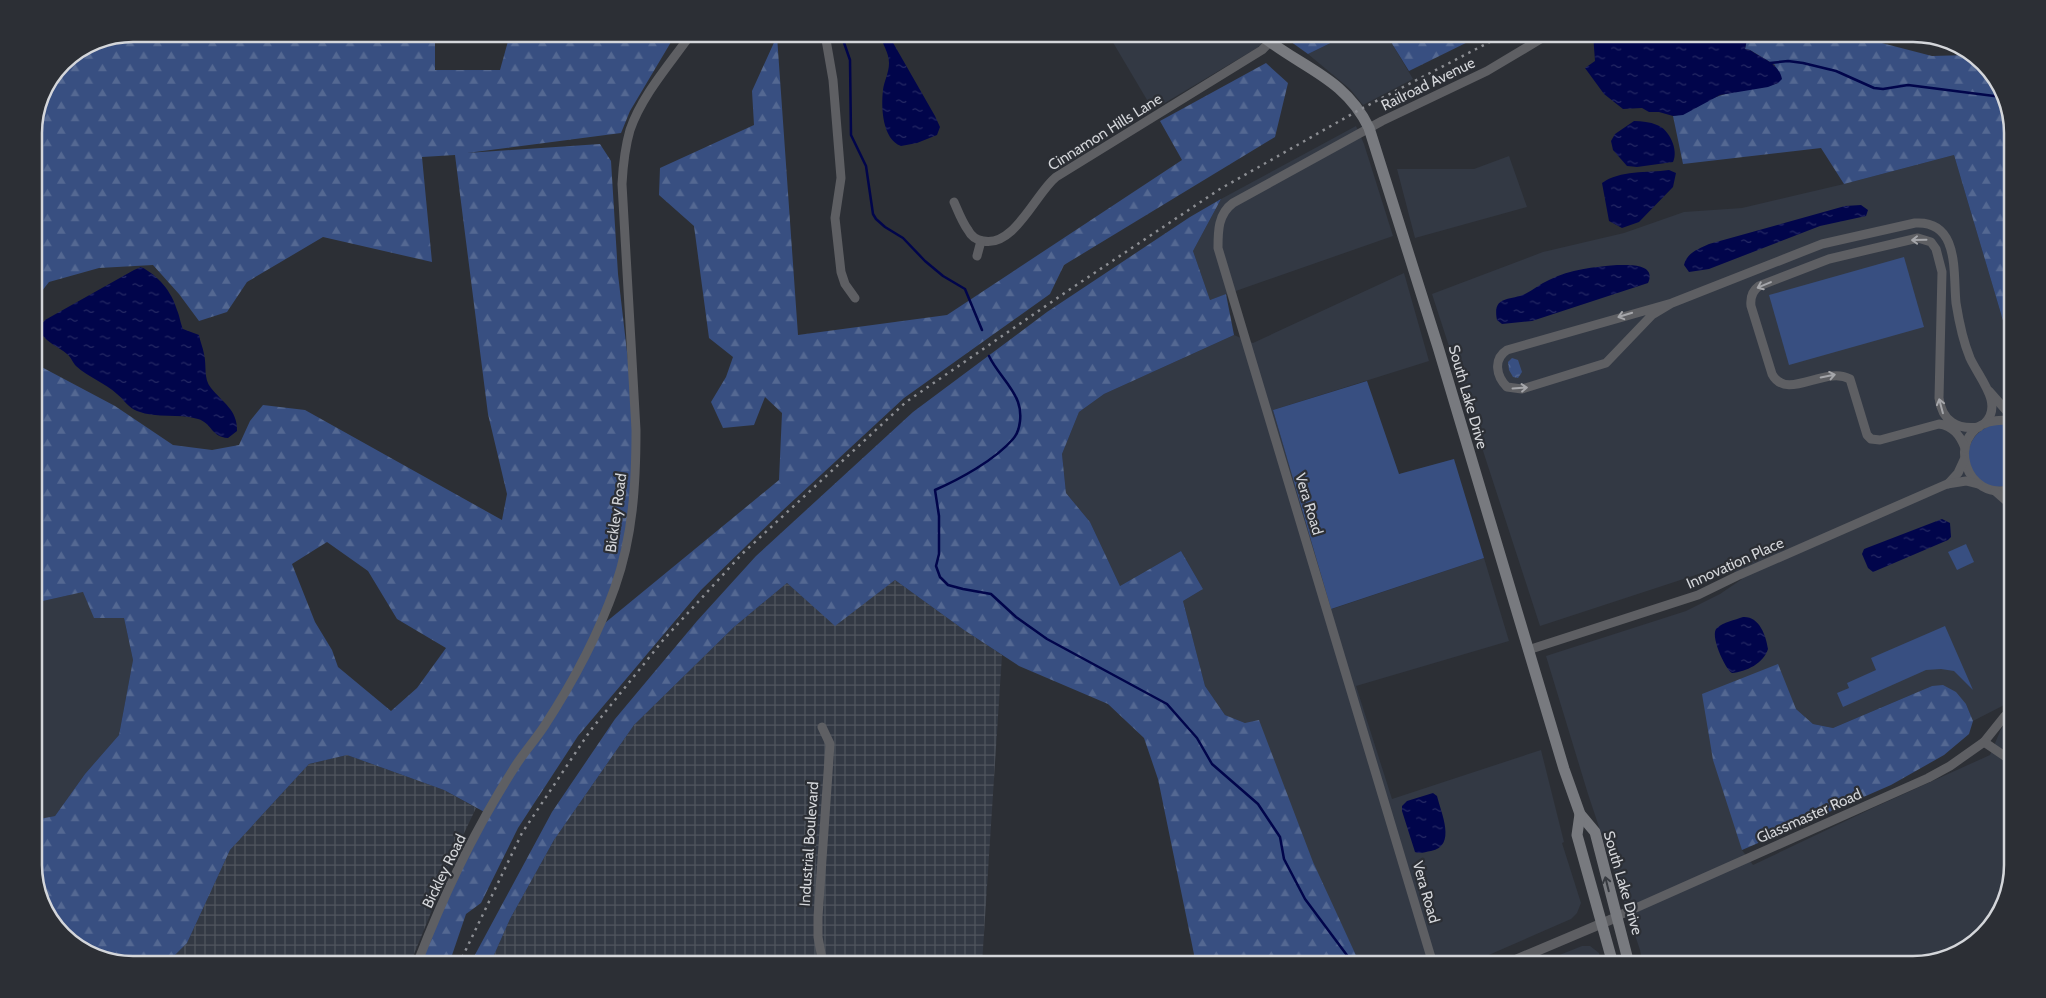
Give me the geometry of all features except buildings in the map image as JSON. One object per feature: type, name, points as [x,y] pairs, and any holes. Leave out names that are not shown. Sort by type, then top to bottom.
[{"type":"main road","name":"South Lake Drive","points":[[1270,42],[1338,86],[1354,103],[1369,128],[1438,347],[1564,769],[1580,814],[1595,832],[1609,920],[1612,956]]},
{"type":"main road","name":"South Lake Drive","points":[[1580,814],[1577,835],[1609,920],[1626,956]]},
{"type":"street","name":"Bickley Road","points":[[420,956],[444,901],[488,814],[516,765],[545,725],[589,650],[622,564],[629,533],[636,470],[636,430],[622,184],[623,162],[626,145],[636,115],[685,42]]},
{"type":"street","points":[[826,42],[833,80],[840,178],[835,218],[840,272],[845,284],[855,298]]},
{"type":"street","name":"Cinnamon Hills Lane","points":[[981,241],[994,242],[1004,236],[1020,222],[1046,187],[1056,177],[1262,50],[1270,42]]},
{"type":"street","name":"Railroad Avenue","points":[[1369,128],[1487,71],[1536,42]]},
{"type":"street","name":"Vera Road","points":[[1369,128],[1227,208],[1219,223],[1218,248],[1431,956]]},
{"type":"street","points":[[954,202],[968,231],[981,241],[977,256]]},
{"type":"street","points":[[1672,302],[1652,315],[1614,356],[1602,365],[1522,389],[1507,387],[1499,376],[1498,362],[1501,355],[1507,350],[1672,302],[1822,244],[1915,223],[1928,224],[1943,234],[1950,245],[1955,267],[1956,300],[1962,334],[1992,406],[1990,417],[1973,433],[1965,448],[1964,459],[1971,477],[1978,484]]},
{"type":"street","points":[[1965,448],[1956,431],[1948,426],[1939,424],[1880,440],[1870,439],[1867,435],[1850,379],[1843,375],[1833,374],[1786,386],[1777,382],[1772,374],[1751,306],[1751,297],[1754,290],[1759,286],[1829,259],[1918,238],[1931,242],[1936,249],[1942,272],[1939,398],[1941,410],[1946,418],[1958,426],[1982,425],[1996,420],[2003,421]]},
{"type":"street","points":[[1986,388],[2003,407]]},
{"type":"street","name":"Innovation Place","points":[[1947,484],[1958,472],[1964,459]]},
{"type":"street","name":"Innovation Place","points":[[1528,650],[1698,595],[1947,484],[1966,481],[1995,491]]},
{"type":"street","points":[[1995,491],[2003,490]]},
{"type":"street","points":[[1995,491],[2004,499]]},
{"type":"street","name":"Glassmaster Road","points":[[1609,920],[1928,778],[1950,766],[1984,742],[2004,717]]},
{"type":"street","name":"Industrial Boulevard","points":[[822,727],[830,744],[818,917],[818,937],[822,956]]},
{"type":"street","points":[[1984,742],[2004,755]]},
{"type":"street","points":[[1525,956],[1609,920]]},
{"type":"shaded area","points":[[1113,42],[1260,42],[1262,45],[1153,110]]},
{"type":"shaded area","points":[[1333,42],[1391,42],[1413,79],[1363,105],[1350,89],[1308,54]]},
{"type":"shaded area","points":[[1356,126],[1364,144],[1393,236],[1210,300],[1193,251],[1221,199]]},
{"type":"shaded area","points":[[1954,155],[2003,321],[2004,705],[1973,721],[1966,704],[1932,686],[1833,728],[1813,724],[1796,709],[1742,850],[1753,865],[1990,755],[2004,726],[2004,864],[1999,894],[1988,915],[1968,937],[1947,949],[1924,955],[1641,956],[1588,794],[1546,656],[1686,611],[1720,594],[1742,579],[1736,572],[1729,570],[1708,571],[1540,626],[1432,294],[1543,252],[1624,233],[1684,212],[1742,208]]},
{"type":"shaded area","points":[[1509,156],[1527,207],[1415,238],[1397,169],[1474,169]]},
{"type":"shaded area","points":[[1404,273],[1429,361],[1273,410],[1332,609],[1484,558],[1509,641],[1356,686],[1392,799],[1541,750],[1564,842],[1562,843],[1581,903],[1577,913],[1571,919],[1486,956],[1356,956],[1245,723],[1225,715],[1205,686],[1183,601],[1203,589],[1181,551],[1120,586],[1090,522],[1066,493],[1062,454],[1079,412],[1104,394],[1234,335],[1253,343]]},
{"type":"shaded area","points":[[895,580],[1002,655],[983,956],[494,956],[510,919],[554,840],[634,725],[734,627],[787,583],[835,625]]},
{"type":"shaded area","points":[[83,592],[124,618],[133,660],[119,735],[85,774],[55,816],[43,818],[43,601]]},
{"type":"shaded area","points":[[347,755],[444,790],[476,808],[458,846],[413,956],[174,956],[187,943],[230,850],[309,764]]},
{"type":"shaded area","points":[[1582,946],[1590,946],[1599,953],[1600,956],[1557,956]]},
{"type":"green space","points":[[134,42],[435,42],[435,70],[500,70],[508,42],[671,42],[630,111],[621,133],[467,153],[600,144],[611,161],[618,274],[636,430],[629,533],[600,627],[779,480],[782,413],[765,397],[754,425],[723,428],[711,402],[726,377],[733,357],[709,338],[694,226],[659,195],[660,168],[754,125],[752,91],[774,42],[777,42],[798,335],[947,315],[1182,160],[1160,121],[1266,63],[1288,83],[1275,137],[1064,265],[1050,294],[904,398],[782,511],[701,590],[578,736],[518,828],[481,903],[466,914],[452,956],[421,956],[488,814],[444,790],[347,755],[309,764],[230,850],[187,943],[174,956],[122,955],[99,949],[74,933],[58,915],[47,894],[44,882],[43,818],[55,816],[85,774],[119,735],[133,660],[124,618],[94,618],[83,592],[43,601],[43,368],[115,406],[173,445],[212,450],[239,445],[250,421],[263,405],[305,410],[502,520],[507,494],[488,414],[455,155],[422,157],[432,262],[323,237],[247,282],[227,312],[199,321],[179,294],[153,265],[99,268],[49,282],[43,290],[43,122],[49,99],[61,78],[78,61],[104,47]],"holes":[[[327,542],[368,571],[397,619],[446,648],[417,688],[391,711],[338,667],[332,650],[315,622],[292,564]]]},
{"type":"green space","points":[[1291,42],[1333,42],[1308,54]]},
{"type":"green space","points":[[1391,42],[1468,42],[1409,71]]},
{"type":"green space","points":[[1746,42],[1878,42],[1932,56],[1958,55],[1981,74],[1994,93],[2002,116],[2003,321],[1954,155],[1844,184],[1821,148],[1683,164],[1673,116],[1685,113],[1713,98],[1778,83],[1775,65],[1745,49]]},
{"type":"green space","points":[[1221,199],[1193,251],[1210,300],[1226,294],[1234,335],[1104,394],[1079,412],[1062,454],[1066,493],[1090,522],[1120,586],[1181,551],[1203,589],[1183,601],[1205,686],[1225,715],[1245,723],[1259,720],[1313,862],[1356,956],[1194,956],[1158,779],[1144,738],[1108,704],[1019,666],[964,630],[895,580],[835,626],[787,583],[734,627],[634,725],[554,840],[510,919],[494,956],[474,956],[552,812],[615,719],[697,621],[756,556],[913,412],[1047,312],[1190,217]]},
{"type":"green space","points":[[1904,257],[1924,327],[1789,365],[1769,295]]},
{"type":"green space","points":[[1512,358],[1518,360],[1522,372],[1518,378],[1513,377],[1509,370],[1508,362]]},
{"type":"green space","points":[[1367,381],[1399,474],[1454,459],[1484,558],[1331,609],[1273,410]]},
{"type":"green space","points":[[2003,424],[2003,486],[1997,487],[1985,484],[1976,478],[1970,468],[1968,457],[1970,446],[1976,436],[1986,428]]},
{"type":"green space","points":[[1966,544],[1974,562],[1957,570],[1948,552]]},
{"type":"green space","points":[[1945,626],[1973,690],[1954,671],[1941,669],[1926,670],[1843,707],[1837,693],[1849,688],[1847,683],[1876,670],[1871,658]]},
{"type":"green space","points":[[1778,664],[1796,709],[1813,724],[1833,728],[1932,686],[1943,685],[1956,692],[1966,704],[1973,721],[1969,734],[1944,755],[1891,785],[1742,850],[1713,760],[1702,694]]},
{"type":"water","points":[[882,42],[893,42],[935,116],[940,127],[937,135],[917,143],[901,146],[890,137],[884,122],[882,105],[889,63]]},
{"type":"water","points":[[1594,42],[1746,42],[1745,49],[1769,61],[1780,73],[1782,79],[1768,87],[1720,95],[1683,115],[1673,116],[1659,112],[1649,112],[1642,108],[1623,109],[1604,94],[1585,68],[1595,61]]},
{"type":"water","points":[[1634,121],[1652,123],[1661,127],[1669,135],[1675,152],[1673,162],[1637,167],[1627,166],[1613,150],[1611,141],[1615,134]]},
{"type":"water","points":[[1669,170],[1676,173],[1673,187],[1639,222],[1622,228],[1609,221],[1602,183],[1625,174]]},
{"type":"water","points":[[1861,205],[1868,210],[1866,216],[1820,226],[1709,269],[1689,272],[1684,265],[1691,254],[1709,244],[1845,206]]},
{"type":"water","points":[[1617,265],[1640,266],[1650,276],[1648,283],[1532,321],[1502,324],[1497,320],[1497,306],[1504,300],[1525,294],[1566,273]]},
{"type":"water","points":[[141,267],[159,279],[175,303],[183,329],[199,335],[209,384],[232,412],[237,424],[237,431],[228,438],[218,435],[203,421],[198,419],[183,416],[153,415],[137,411],[112,390],[81,370],[64,351],[43,335],[43,322],[45,320]]},
{"type":"water","points":[[1942,519],[1950,523],[1951,537],[1948,540],[1873,572],[1868,568],[1862,554],[1864,549]]},
{"type":"water","points":[[1743,617],[1753,620],[1761,627],[1768,649],[1763,659],[1754,666],[1732,673],[1716,644],[1715,631],[1722,624]]},
{"type":"water","points":[[1433,793],[1437,796],[1445,828],[1445,836],[1439,848],[1417,853],[1415,852],[1402,806],[1407,801]]},
{"type":"waterway","points":[[844,42],[850,60],[851,135],[866,166],[873,214],[885,227],[903,238],[925,261],[943,276],[965,289],[982,330]]},
{"type":"waterway","points":[[1770,63],[1788,61],[1803,63],[1836,71],[1874,88],[1883,89],[1908,85],[1995,96]]},
{"type":"waterway","points":[[989,356],[1018,402],[1020,411],[1019,426],[1013,439],[997,454],[966,475],[935,490],[939,516],[939,554],[936,566],[940,577],[948,585],[991,594],[1016,617],[1047,639],[1167,704],[1197,738],[1212,764],[1258,804],[1280,837],[1284,859],[1305,899],[1348,956]]},
{"type":"railway","points":[[463,956],[522,833],[590,731],[664,639],[742,554],[906,402],[1220,189],[1359,110],[1490,42]]}]
